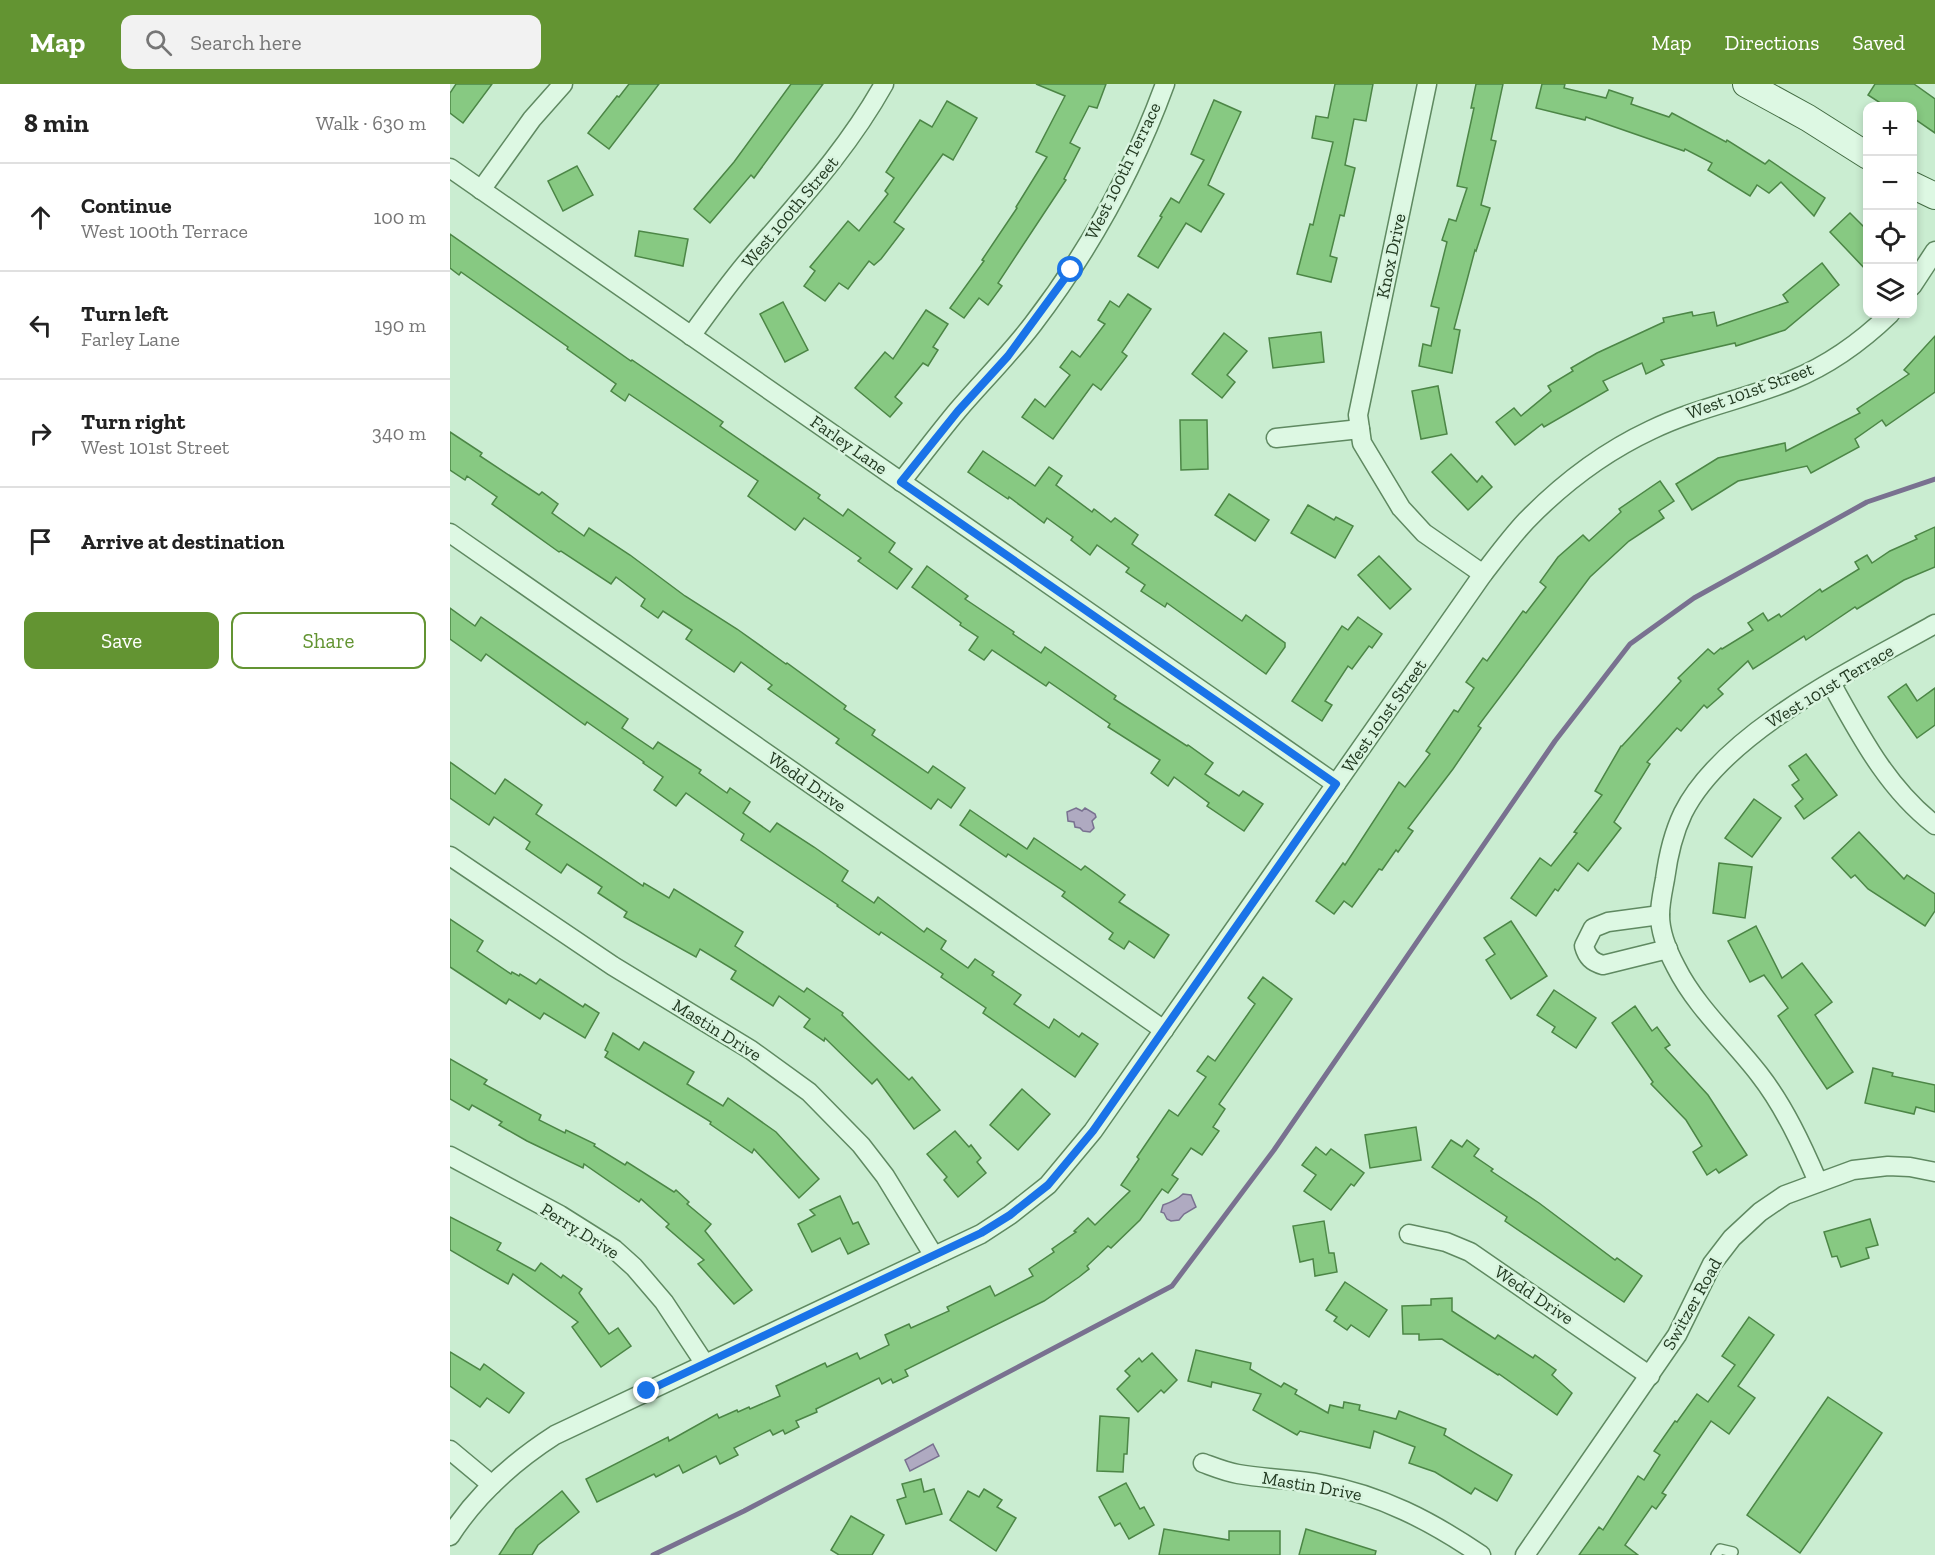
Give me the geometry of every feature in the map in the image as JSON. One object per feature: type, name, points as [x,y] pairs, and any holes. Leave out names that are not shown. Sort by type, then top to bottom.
[{"type":"street","points":[[481,190],[532,119],[562,84]]},
{"type":"street","name":"West 100th Street","points":[[691,336],[745,264],[821,177],[855,132],[884,84]]},
{"type":"street","name":"West 100th Terrace","points":[[901,482],[958,411],[1008,356],[1071,270],[1104,215],[1128,168],[1165,84]]},
{"type":"street","name":"Knox Drive","points":[[1427,84],[1358,415],[1362,444],[1401,508],[1424,533],[1483,574]]},
{"type":"street","points":[[1746,84],[1808,118],[1863,153]]},
{"type":"street","name":"Farley Lane","points":[[450,168],[1336,784]]},
{"type":"street","points":[[1917,187],[1935,196]]},
{"type":"street","points":[[1917,278],[1935,251]]},
{"type":"street","name":"West 101st Street","points":[[450,1536],[470,1508],[522,1456],[555,1435],[981,1233],[1010,1215],[1048,1185],[1093,1131],[1483,574],[1525,522],[1560,489],[1606,454],[1650,430],[1695,410],[1774,386],[1823,365],[1855,344],[1885,318]]},
{"type":"street","points":[[1276,438],[1360,429]]},
{"type":"street","name":"Wedd Drive","points":[[450,533],[1164,1030]]},
{"type":"street","name":"West 101st Terrace","points":[[1818,1182],[1800,1142],[1762,1077],[1700,1004],[1668,950],[1660,915],[1672,842],[1683,813],[1704,782],[1726,758],[1772,719],[1935,624]]},
{"type":"street","points":[[1831,683],[1873,758],[1902,794],[1935,825]]},
{"type":"street","name":"Mastin Drive","points":[[450,856],[613,966],[751,1050],[809,1092],[861,1145],[879,1168],[934,1256]]},
{"type":"street","points":[[1660,915],[1608,922],[1593,928],[1584,946],[1586,954],[1593,962],[1603,965],[1668,950]]},
{"type":"street","name":"Perry Drive","points":[[450,1156],[560,1215],[614,1249],[634,1267],[664,1302],[705,1364]]},
{"type":"street","name":"Switzer Road","points":[[1525,1555],[1677,1335],[1712,1264],[1732,1238],[1760,1212],[1785,1195],[1853,1170],[1910,1167],[1935,1172]]},
{"type":"street","name":"Wedd Drive","points":[[1408,1233],[1446,1242],[1470,1252],[1650,1376]]},
{"type":"street","points":[[450,1450],[492,1485]]},
{"type":"street","name":"Mastin Drive","points":[[1203,1463],[1237,1474],[1321,1484],[1363,1494],[1410,1512],[1450,1534],[1481,1555]]},
{"type":"lane","points":[[1716,1555],[1720,1549],[1733,1552]]},
{"type":"shaded area","points":[[1076,808],[1082,811],[1085,808],[1095,814],[1096,817],[1092,821],[1094,828],[1090,832],[1075,827],[1074,822],[1068,821],[1067,812]]},
{"type":"shaded area","points":[[1183,1194],[1191,1195],[1196,1207],[1179,1220],[1167,1219],[1161,1212],[1163,1205]]},
{"type":"shaded area","points":[[933,1444],[939,1456],[910,1471],[905,1460]]},
{"type":"building","points":[[456,84],[492,84],[463,123],[450,113],[450,93]]},
{"type":"building","points":[[629,84],[659,84],[609,149],[588,133]]},
{"type":"building","points":[[791,84],[823,84],[754,178],[751,175],[710,223],[694,209],[734,162]]},
{"type":"building","points":[[1036,84],[1106,84],[1097,108],[1089,106],[1070,143],[1080,148],[1064,179],[1066,180],[998,283],[1002,286],[988,305],[979,298],[964,318],[950,308],[984,261],[982,260],[1017,208],[1047,157],[1036,152],[1065,96]]},
{"type":"building","points":[[1335,84],[1373,84],[1366,121],[1354,119],[1345,165],[1355,168],[1344,216],[1340,215],[1330,256],[1337,258],[1331,282],[1297,274],[1310,224],[1313,225],[1333,142],[1312,138],[1316,116],[1328,118]]},
{"type":"building","points":[[1476,84],[1503,84],[1491,140],[1496,141],[1481,205],[1490,208],[1475,250],[1454,329],[1460,330],[1452,373],[1419,366],[1423,344],[1431,346],[1439,308],[1431,306],[1447,242],[1442,240],[1449,219],[1456,221],[1467,188],[1457,186],[1474,108],[1471,108]]},
{"type":"building","points":[[1542,84],[1565,84],[1564,88],[1606,98],[1609,90],[1633,98],[1631,104],[1669,117],[1672,113],[1726,142],[1727,140],[1765,164],[1769,160],[1825,198],[1814,216],[1781,182],[1769,193],[1757,185],[1750,196],[1708,170],[1712,163],[1685,149],[1684,151],[1586,117],[1585,120],[1536,108]]},
{"type":"building","points":[[1875,84],[1914,84],[1935,99],[1935,133],[1917,120],[1917,102],[1879,102],[1868,95]]},
{"type":"building","points":[[1214,100],[1241,112],[1208,185],[1224,194],[1201,232],[1186,223],[1158,268],[1138,256],[1171,198],[1179,203],[1204,160],[1191,154]]},
{"type":"building","points":[[947,101],[977,118],[953,160],[943,154],[894,222],[904,229],[881,259],[874,265],[869,261],[848,289],[839,283],[825,301],[804,286],[815,271],[810,267],[848,221],[859,231],[888,194],[885,191],[894,178],[886,172],[920,120],[932,127]]},
{"type":"building","points":[[577,166],[593,195],[563,211],[548,181]]},
{"type":"building","points":[[1850,213],[1863,226],[1863,267],[1830,232]]},
{"type":"building","points":[[639,231],[688,239],[683,266],[635,256]]},
{"type":"building","points":[[450,234],[631,361],[723,422],[720,426],[820,495],[818,498],[843,516],[848,509],[895,543],[889,552],[912,569],[897,589],[858,561],[861,558],[804,518],[795,530],[748,496],[758,481],[629,394],[625,401],[611,391],[616,384],[567,349],[568,347],[461,272],[459,275],[450,268]]},
{"type":"building","points":[[1822,263],[1839,285],[1785,330],[1736,346],[1735,343],[1661,360],[1664,365],[1646,374],[1642,363],[1603,381],[1608,390],[1544,427],[1542,424],[1515,445],[1496,422],[1514,408],[1521,416],[1551,391],[1548,386],[1573,371],[1571,368],[1597,353],[1664,322],[1663,318],[1692,312],[1693,316],[1714,312],[1717,326],[1788,302],[1783,295]]},
{"type":"building","points":[[1128,294],[1151,309],[1122,352],[1127,356],[1101,390],[1093,384],[1053,439],[1022,417],[1035,399],[1045,407],[1070,375],[1060,367],[1072,351],[1080,357],[1105,324],[1098,320],[1110,301],[1119,307]]},
{"type":"building","points":[[783,302],[808,350],[785,362],[760,314]]},
{"type":"building","points":[[926,310],[948,324],[933,347],[938,350],[928,366],[923,363],[895,397],[902,403],[890,417],[855,388],[885,352],[893,359]]},
{"type":"building","points":[[1321,332],[1324,362],[1273,368],[1269,338]]},
{"type":"building","points":[[1224,333],[1247,351],[1227,375],[1235,382],[1222,398],[1192,374]]},
{"type":"building","points":[[1935,336],[1935,392],[1886,426],[1882,420],[1855,439],[1859,447],[1811,473],[1807,466],[1738,481],[1692,510],[1676,484],[1718,458],[1785,443],[1786,451],[1860,413],[1857,409],[1909,374],[1904,370]]},
{"type":"building","points":[[1438,386],[1447,434],[1421,439],[1412,391]]},
{"type":"building","points":[[1180,420],[1207,420],[1208,469],[1181,470]]},
{"type":"building","points":[[450,432],[482,453],[480,456],[539,495],[542,492],[558,504],[552,513],[584,536],[589,528],[630,555],[685,596],[787,663],[846,706],[844,709],[875,730],[872,735],[928,773],[933,766],[965,788],[951,808],[938,799],[931,809],[836,743],[839,739],[768,689],[772,685],[741,662],[734,672],[686,639],[692,630],[663,611],[658,618],[641,606],[645,599],[616,577],[611,584],[561,551],[559,552],[492,504],[497,497],[467,476],[465,480],[450,470]]},
{"type":"building","points":[[983,451],[1035,486],[1049,467],[1062,476],[1056,485],[1092,512],[1094,509],[1111,522],[1115,518],[1138,535],[1132,544],[1242,621],[1246,615],[1285,643],[1285,647],[1266,674],[1167,603],[1165,607],[1141,591],[1145,585],[1126,572],[1129,568],[1097,545],[1090,555],[1071,540],[1073,537],[1047,518],[1044,523],[1009,497],[1008,499],[968,472]]},
{"type":"building","points":[[1451,454],[1477,482],[1482,476],[1492,487],[1468,510],[1432,472]]},
{"type":"building","points":[[1660,481],[1674,501],[1659,511],[1664,518],[1629,541],[1590,577],[1478,726],[1481,728],[1453,769],[1408,828],[1413,831],[1398,852],[1396,850],[1382,870],[1379,869],[1352,907],[1344,901],[1334,914],[1316,901],[1343,863],[1345,865],[1399,782],[1405,787],[1430,754],[1426,751],[1454,710],[1458,712],[1474,688],[1466,682],[1483,658],[1487,661],[1523,611],[1526,613],[1546,587],[1540,582],[1558,557],[1583,535],[1589,541],[1621,512],[1619,509]]},
{"type":"building","points":[[1229,494],[1269,520],[1255,541],[1215,515]]},
{"type":"building","points":[[1308,505],[1334,520],[1336,517],[1353,526],[1335,558],[1291,533]]},
{"type":"building","points":[[1935,527],[1935,567],[1904,580],[1857,609],[1855,607],[1806,640],[1804,636],[1753,669],[1748,661],[1718,689],[1723,694],[1707,708],[1704,705],[1681,731],[1677,728],[1647,762],[1650,764],[1614,822],[1621,828],[1588,871],[1578,863],[1558,891],[1555,889],[1536,916],[1511,898],[1540,858],[1551,866],[1577,833],[1574,832],[1602,795],[1595,791],[1621,746],[1681,681],[1678,678],[1708,649],[1714,654],[1753,630],[1748,623],[1763,613],[1768,621],[1779,614],[1781,617],[1820,589],[1822,592],[1859,569],[1855,562],[1867,555],[1872,563],[1890,551],[1917,539],[1915,536]]},
{"type":"building","points":[[1379,556],[1411,589],[1390,609],[1358,575]]},
{"type":"building","points":[[927,566],[968,596],[965,599],[1014,632],[1013,634],[1041,653],[1045,647],[1116,696],[1114,699],[1213,763],[1205,774],[1239,796],[1243,791],[1263,804],[1244,831],[1207,806],[1209,803],[1174,777],[1168,786],[1151,773],[1160,760],[1108,727],[1110,724],[1049,682],[1046,686],[992,650],[984,660],[969,650],[978,637],[912,587]]},
{"type":"building","points":[[450,608],[475,626],[481,617],[628,719],[622,728],[653,749],[658,742],[701,770],[699,773],[727,793],[730,788],[750,802],[743,813],[770,832],[777,823],[814,847],[848,871],[842,881],[874,903],[878,897],[924,932],[927,928],[946,941],[941,949],[968,968],[975,959],[994,972],[992,975],[1021,995],[1014,1004],[1049,1028],[1054,1019],[1079,1037],[1082,1033],[1098,1044],[1075,1077],[983,1013],[986,1008],[941,977],[943,974],[881,932],[879,935],[741,840],[744,834],[686,793],[676,806],[654,790],[663,777],[587,722],[585,725],[486,654],[481,661],[450,639]]},
{"type":"building","points":[[1358,617],[1382,634],[1372,648],[1369,646],[1352,669],[1348,666],[1325,701],[1332,705],[1322,721],[1292,701],[1342,626],[1348,630]]},
{"type":"building","points":[[1906,684],[1917,701],[1935,688],[1935,725],[1917,738],[1888,697]]},
{"type":"building","points":[[1806,754],[1837,795],[1804,819],[1795,806],[1803,799],[1792,785],[1799,780],[1789,766]]},
{"type":"building","points":[[450,762],[495,794],[505,779],[542,805],[536,814],[643,886],[644,883],[669,898],[674,889],[743,932],[735,946],[804,992],[807,988],[843,1013],[842,1015],[909,1080],[912,1077],[940,1110],[914,1129],[877,1079],[872,1084],[825,1038],[824,1041],[804,1027],[810,1019],[779,996],[773,1006],[731,979],[736,971],[700,949],[696,957],[624,917],[627,912],[598,893],[602,887],[567,864],[561,873],[526,849],[530,842],[494,817],[489,825],[450,798]]},
{"type":"building","points":[[1754,799],[1781,818],[1752,857],[1725,838]]},
{"type":"building","points":[[970,810],[1027,849],[1034,838],[1081,870],[1085,866],[1125,895],[1119,902],[1169,935],[1154,958],[1129,941],[1124,949],[1109,939],[1113,933],[1062,896],[1065,892],[1008,854],[1006,857],[960,825]]},
{"type":"building","points":[[1859,832],[1904,879],[1907,875],[1935,894],[1935,911],[1925,926],[1868,889],[1855,875],[1851,878],[1832,858]]},
{"type":"building","points":[[1719,863],[1752,867],[1745,918],[1713,913]]},
{"type":"building","points":[[450,919],[483,941],[477,951],[511,974],[512,972],[519,976],[520,974],[536,984],[540,979],[583,1007],[585,1004],[599,1013],[585,1038],[544,1013],[540,1019],[509,999],[506,1004],[450,967]]},
{"type":"building","points":[[1511,921],[1547,976],[1511,999],[1486,960],[1495,954],[1484,938]]},
{"type":"building","points":[[1756,926],[1782,978],[1802,963],[1832,1002],[1815,1015],[1853,1072],[1827,1089],[1778,1016],[1788,1008],[1764,975],[1750,982],[1728,941]]},
{"type":"building","points":[[1263,977],[1292,999],[1219,1104],[1225,1109],[1213,1127],[1219,1131],[1202,1155],[1191,1148],[1172,1175],[1178,1179],[1168,1193],[1162,1189],[1140,1220],[1111,1248],[1108,1246],[1087,1266],[1089,1269],[1079,1277],[1044,1301],[905,1370],[908,1376],[893,1383],[891,1379],[882,1384],[879,1378],[816,1409],[817,1412],[796,1421],[799,1427],[785,1434],[783,1430],[773,1435],[770,1430],[734,1448],[738,1455],[720,1464],[716,1456],[683,1473],[679,1465],[656,1477],[654,1474],[597,1502],[586,1479],[668,1437],[669,1441],[717,1414],[719,1418],[737,1410],[738,1412],[749,1407],[750,1409],[780,1396],[776,1386],[825,1363],[827,1367],[857,1353],[860,1359],[889,1345],[885,1335],[909,1324],[911,1328],[949,1311],[947,1307],[990,1286],[995,1296],[1033,1276],[1029,1269],[1054,1252],[1052,1249],[1076,1232],[1074,1231],[1088,1218],[1095,1225],[1130,1191],[1121,1185],[1139,1159],[1137,1157],[1169,1110],[1178,1116],[1206,1077],[1197,1071],[1208,1056],[1215,1061],[1255,1004],[1248,998]]},
{"type":"building","points":[[1554,990],[1596,1018],[1576,1048],[1552,1032],[1555,1027],[1537,1015]]},
{"type":"building","points":[[1635,1006],[1652,1031],[1657,1027],[1670,1045],[1665,1048],[1708,1095],[1747,1155],[1719,1173],[1716,1169],[1707,1175],[1693,1152],[1702,1146],[1686,1120],[1651,1084],[1653,1082],[1612,1023]]},
{"type":"building","points":[[613,1033],[639,1050],[644,1042],[694,1072],[687,1084],[723,1106],[728,1098],[776,1132],[819,1179],[799,1198],[754,1149],[752,1153],[710,1124],[711,1122],[605,1057],[608,1052],[605,1050]]},
{"type":"building","points":[[450,1059],[487,1080],[484,1084],[541,1115],[539,1120],[595,1144],[594,1146],[625,1165],[627,1162],[674,1192],[676,1190],[689,1202],[687,1204],[711,1224],[705,1231],[752,1290],[734,1304],[698,1264],[704,1260],[666,1227],[669,1224],[641,1199],[639,1202],[584,1164],[583,1168],[527,1141],[499,1125],[502,1122],[472,1105],[469,1110],[450,1099]]},
{"type":"building","points":[[1873,1068],[1893,1073],[1892,1076],[1935,1085],[1935,1112],[1916,1107],[1914,1114],[1865,1103]]},
{"type":"building","points":[[1022,1089],[1050,1114],[1018,1150],[990,1125]]},
{"type":"building","points":[[1416,1127],[1421,1160],[1370,1168],[1365,1135]]},
{"type":"building","points":[[955,1131],[969,1147],[971,1145],[981,1158],[977,1162],[986,1173],[958,1197],[944,1180],[947,1177],[927,1154]]},
{"type":"building","points":[[1451,1140],[1462,1147],[1467,1140],[1479,1149],[1474,1156],[1493,1169],[1491,1171],[1539,1203],[1615,1260],[1617,1258],[1642,1276],[1624,1302],[1505,1221],[1507,1217],[1432,1167]]},
{"type":"building","points":[[1316,1147],[1326,1155],[1331,1149],[1364,1173],[1354,1186],[1351,1184],[1331,1210],[1304,1191],[1316,1175],[1302,1165]]},
{"type":"building","points":[[840,1196],[853,1224],[858,1222],[869,1244],[848,1254],[840,1238],[812,1252],[798,1224],[815,1215],[810,1210]]},
{"type":"building","points":[[450,1217],[501,1243],[497,1250],[535,1271],[541,1263],[561,1278],[563,1275],[582,1289],[579,1293],[609,1334],[618,1328],[631,1346],[601,1367],[572,1327],[578,1322],[513,1274],[508,1284],[450,1250]]},
{"type":"building","points":[[1870,1219],[1878,1245],[1866,1248],[1869,1258],[1841,1267],[1837,1256],[1832,1257],[1824,1232]]},
{"type":"building","points":[[1324,1221],[1329,1253],[1334,1253],[1337,1272],[1315,1276],[1313,1259],[1300,1262],[1293,1226]]},
{"type":"building","points":[[1345,1282],[1387,1310],[1369,1337],[1351,1325],[1347,1330],[1334,1321],[1337,1317],[1326,1310]]},
{"type":"building","points":[[1452,1298],[1452,1311],[1495,1339],[1498,1335],[1533,1358],[1535,1355],[1556,1370],[1552,1375],[1572,1393],[1557,1415],[1499,1374],[1442,1339],[1419,1340],[1419,1334],[1403,1334],[1402,1306],[1431,1305],[1431,1299]]},
{"type":"building","points":[[1749,1317],[1774,1335],[1738,1386],[1755,1398],[1729,1434],[1711,1421],[1662,1493],[1666,1495],[1656,1509],[1652,1506],[1625,1545],[1638,1555],[1579,1555],[1599,1527],[1603,1530],[1638,1476],[1644,1480],[1660,1455],[1654,1451],[1697,1394],[1708,1402],[1735,1365],[1722,1356]]},
{"type":"building","points":[[1196,1350],[1251,1363],[1250,1369],[1281,1387],[1284,1383],[1297,1390],[1295,1394],[1328,1413],[1330,1405],[1343,1408],[1344,1402],[1360,1405],[1359,1410],[1396,1419],[1399,1411],[1446,1429],[1444,1435],[1512,1475],[1497,1501],[1475,1488],[1471,1494],[1435,1472],[1409,1463],[1415,1447],[1374,1431],[1370,1448],[1300,1431],[1297,1435],[1253,1410],[1261,1394],[1212,1382],[1211,1387],[1188,1381]]},
{"type":"building","points":[[450,1352],[480,1370],[484,1364],[524,1393],[509,1413],[487,1398],[480,1407],[450,1386]]},
{"type":"building","points":[[1152,1353],[1177,1380],[1164,1393],[1161,1390],[1138,1412],[1117,1389],[1130,1376],[1125,1371],[1139,1358],[1142,1362]]},
{"type":"building","points":[[1828,1397],[1882,1433],[1800,1553],[1747,1515]]},
{"type":"building","points":[[1100,1416],[1129,1418],[1127,1454],[1124,1454],[1123,1472],[1097,1471]]},
{"type":"building","points":[[921,1479],[924,1492],[934,1489],[942,1514],[906,1524],[897,1500],[906,1497],[902,1484]]},
{"type":"building","points":[[1126,1483],[1140,1509],[1144,1507],[1154,1525],[1129,1539],[1120,1523],[1115,1526],[1099,1497]]},
{"type":"building","points":[[984,1489],[1002,1500],[997,1507],[1016,1518],[996,1551],[950,1520],[968,1491],[979,1497]]},
{"type":"building","points":[[562,1491],[579,1512],[538,1545],[532,1555],[499,1555],[516,1529]]},
{"type":"building","points":[[851,1516],[884,1535],[872,1555],[839,1555],[831,1550]]},
{"type":"building","points":[[1164,1529],[1229,1540],[1229,1531],[1280,1531],[1280,1555],[1159,1555]]},
{"type":"building","points":[[1306,1529],[1376,1551],[1375,1555],[1299,1555]]},
{"type":"waterway","points":[[653,1555],[744,1511],[1172,1286],[1274,1150],[1555,741],[1630,644],[1694,598],[1867,502],[1935,479]]},
{"type":"route","points":[[647,1391],[981,1233],[1010,1215],[1048,1185],[1093,1131],[1336,784],[901,482],[958,411],[1008,356],[1071,270]]}]
